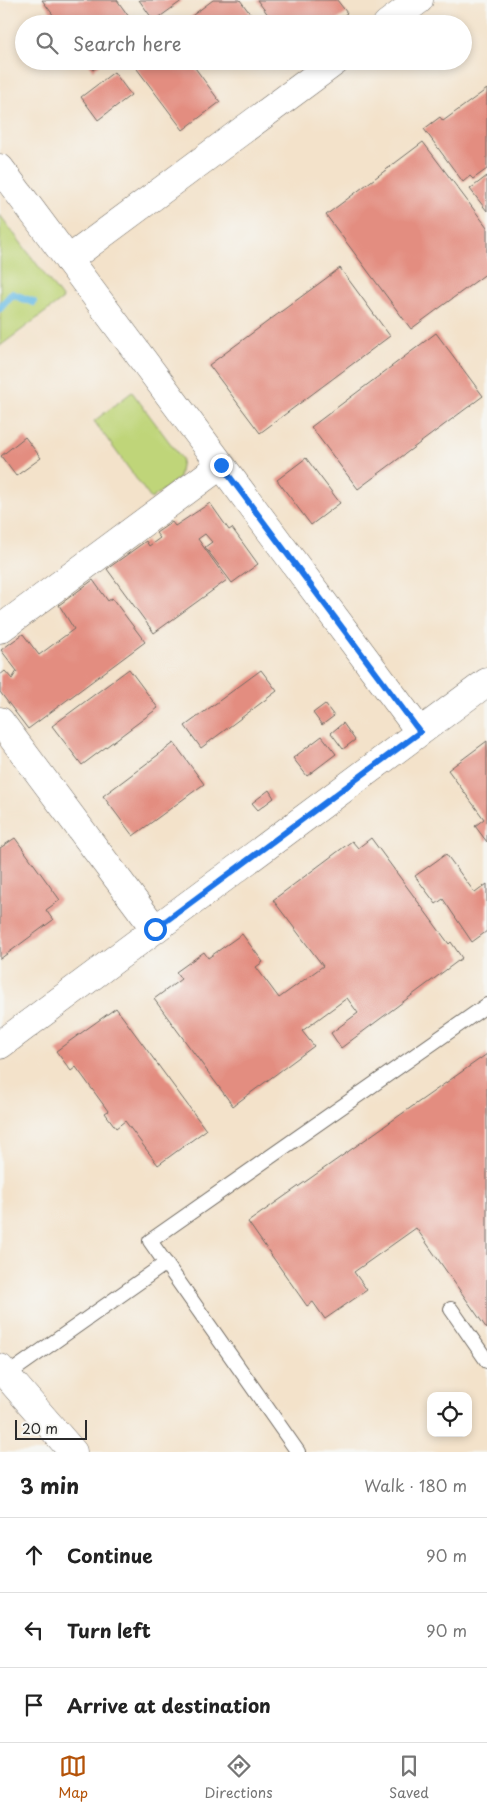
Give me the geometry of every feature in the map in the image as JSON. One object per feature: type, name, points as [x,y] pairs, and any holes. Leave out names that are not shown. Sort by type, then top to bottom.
[{"type":"street","points":[[399,15],[419,0]]},
{"type":"street","points":[[68,260],[324,70]]},
{"type":"street","points":[[0,168],[420,732]]},
{"type":"street","points":[[0,629],[221,465]]},
{"type":"street","points":[[0,1045],[487,682]]},
{"type":"street","points":[[0,721],[155,929]]},
{"type":"street","points":[[3,1371],[74,1452]]},
{"type":"lane","points":[[298,1452],[150,1241],[487,1005]]},
{"type":"lane","points":[[3,1371],[166,1264]]},
{"type":"lane","points":[[451,1309],[487,1361]]},
{"type":"green space","points":[[0,215],[63,299],[0,346]]},
{"type":"green space","points":[[132,392],[182,459],[179,478],[151,499],[94,421]]},
{"type":"building","points":[[42,0],[117,0],[128,15],[53,15]]},
{"type":"building","points":[[139,0],[183,0],[162,15],[150,15]]},
{"type":"building","points":[[213,0],[240,0],[251,15],[193,15]]},
{"type":"building","points":[[257,0],[337,0],[347,13],[344,15],[268,15]]},
{"type":"building","points":[[138,70],[197,70],[220,102],[183,130]]},
{"type":"building","points":[[114,72],[131,95],[98,120],[81,97]]},
{"type":"building","points":[[487,89],[487,169],[473,179],[470,176],[463,182],[424,129],[440,117],[443,121]]},
{"type":"building","points":[[423,142],[487,227],[487,273],[411,329],[326,215]]},
{"type":"building","points":[[487,176],[487,211],[470,189]]},
{"type":"building","points":[[340,268],[390,336],[260,433],[209,365]]},
{"type":"building","points":[[436,333],[483,396],[358,489],[311,427]]},
{"type":"building","points":[[25,437],[41,458],[16,476],[1,456]]},
{"type":"building","points":[[306,458],[340,503],[311,525],[277,480]]},
{"type":"building","points":[[210,503],[229,530],[232,528],[258,564],[232,583],[205,547],[212,542],[205,534],[198,539],[227,580],[154,633],[107,569],[146,541],[149,546],[160,538],[156,533],[172,522],[175,526]]},
{"type":"building","points":[[93,580],[108,601],[112,598],[145,642],[28,729],[0,692],[0,675],[5,671],[12,679],[17,671],[1,650],[23,634],[39,655],[74,629],[59,605]]},
{"type":"building","points":[[129,669],[158,708],[82,765],[52,726]]},
{"type":"building","points":[[261,670],[277,691],[201,748],[185,726]]},
{"type":"building","points":[[325,704],[334,716],[322,725],[313,713]]},
{"type":"building","points":[[343,723],[355,740],[343,749],[331,733]]},
{"type":"building","points":[[322,736],[336,754],[307,776],[293,758]]},
{"type":"building","points":[[487,741],[487,842],[475,826],[484,819],[448,770]]},
{"type":"building","points":[[174,743],[204,784],[133,836],[103,796]]},
{"type":"building","points":[[269,790],[274,798],[258,810],[252,803]]},
{"type":"building","points":[[15,838],[60,900],[46,910],[53,920],[0,959],[0,848]]},
{"type":"building","points":[[371,838],[449,944],[451,942],[462,958],[341,1048],[331,1033],[358,1013],[347,998],[302,1031],[314,1046],[233,1106],[154,999],[181,979],[176,972],[204,952],[208,958],[242,934],[263,962],[256,967],[279,998],[323,966],[273,900],[352,841],[358,848]]},
{"type":"building","points":[[446,854],[475,893],[487,884],[487,931],[472,942],[443,899],[436,904],[415,876]]},
{"type":"building","points":[[116,1008],[206,1130],[158,1165],[125,1121],[116,1128],[105,1113],[108,1111],[76,1067],[71,1071],[56,1051]]},
{"type":"building","points":[[487,1054],[487,1329],[416,1228],[354,1272],[367,1290],[325,1319],[313,1302],[307,1306],[248,1222]]},
{"type":"waterway","points":[[0,308],[12,294],[33,302]]},
{"type":"route","points":[[155,929],[420,732],[221,465]]}]
